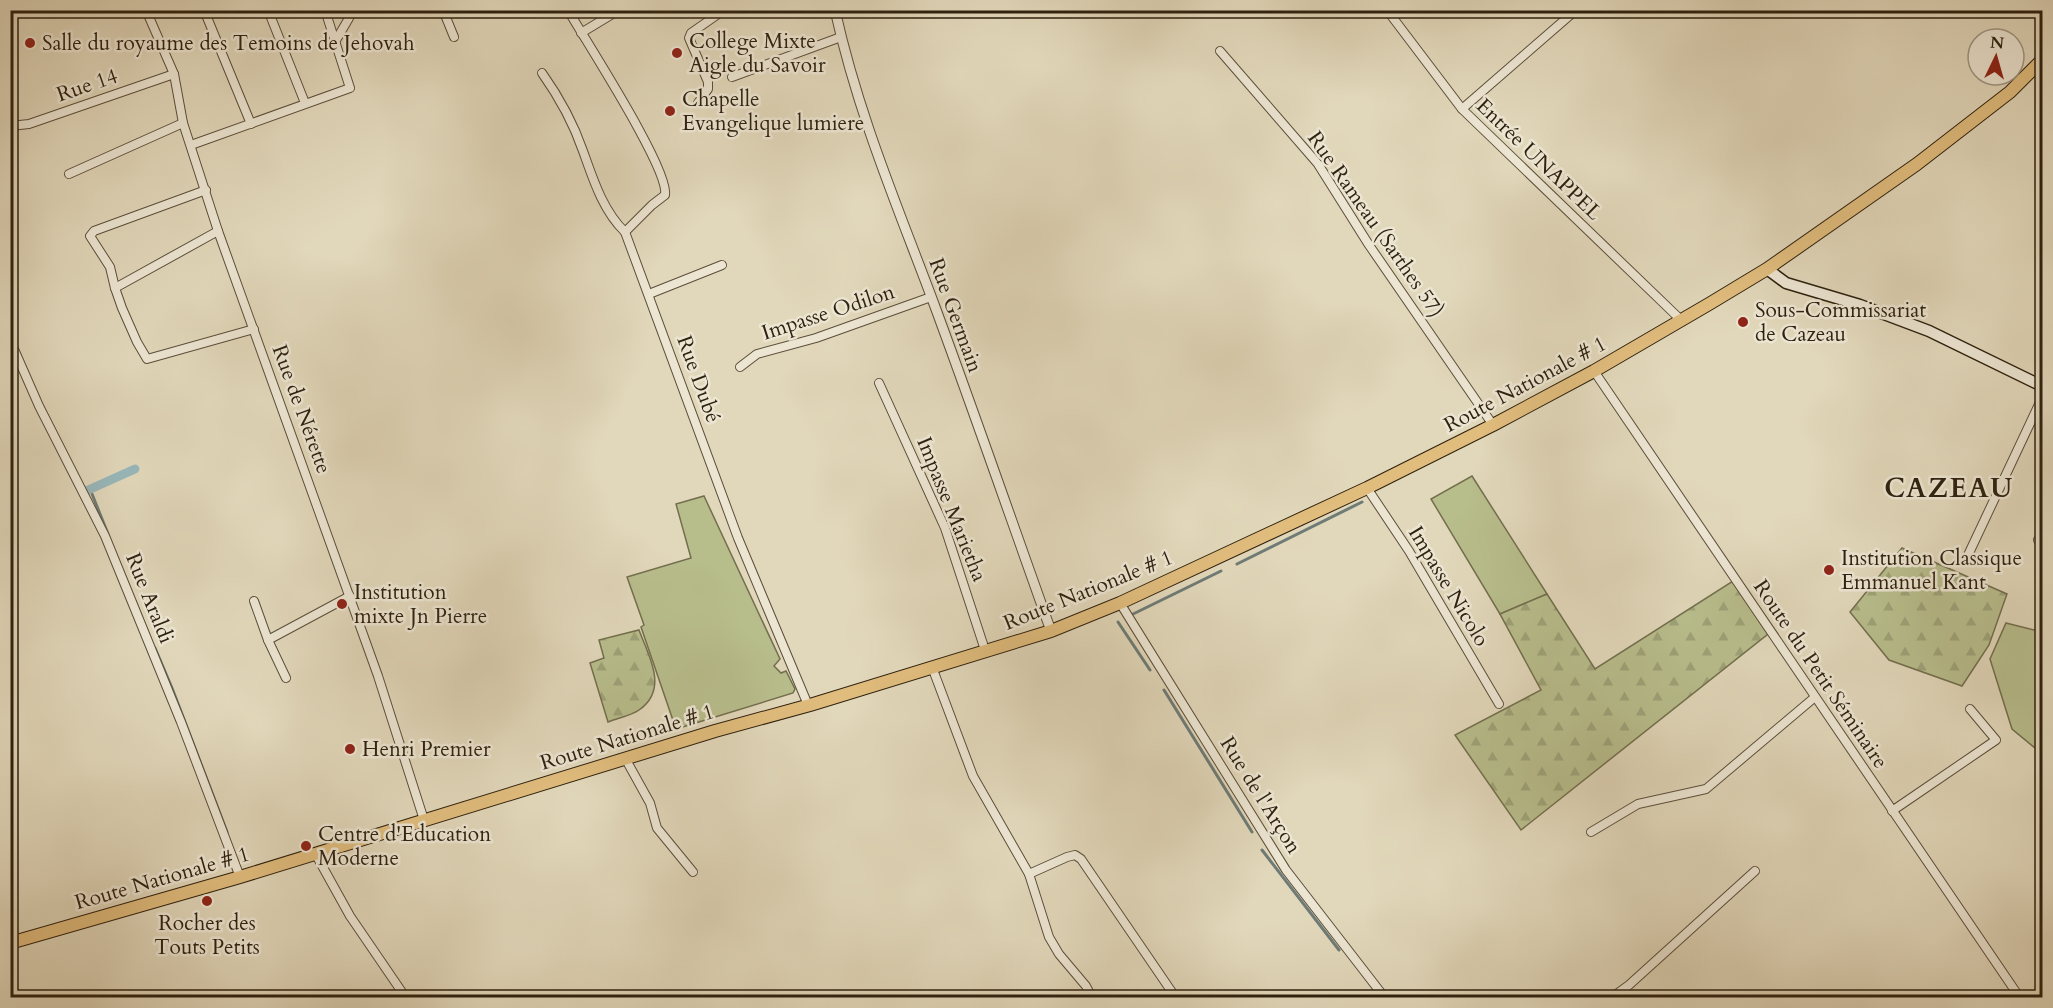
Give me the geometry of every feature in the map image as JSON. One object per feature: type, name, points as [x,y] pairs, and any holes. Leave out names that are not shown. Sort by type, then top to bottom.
[{"type":"main road","name":"Route Nationale # 1","points":[[10,943],[240,877],[625,758],[808,705],[1051,630],[1120,603],[1366,488],[1493,425],[1594,371],[1681,320],[1767,269],[1917,164],[2010,92],[2043,60]]},
{"type":"main road","points":[[1767,269],[1786,283],[1929,331],[2043,386]]},
{"type":"street","name":"Rue de Nérette","points":[[146,10],[174,74],[183,123],[218,231],[378,676],[424,820]]},
{"type":"street","points":[[204,10],[251,124]]},
{"type":"street","points":[[268,10],[305,104]]},
{"type":"street","points":[[335,42],[349,18],[350,10]]},
{"type":"street","points":[[443,10],[454,37]]},
{"type":"street","points":[[568,10],[650,150],[666,190],[665,195],[625,232]]},
{"type":"street","points":[[581,33],[619,10]]},
{"type":"street","points":[[698,103],[708,89],[708,82],[689,38],[691,33],[724,10]]},
{"type":"street","name":"Rue Germain","points":[[835,10],[859,104],[873,146],[931,297],[1051,630]]},
{"type":"street","name":"Entrée UNAPPEL","points":[[1387,10],[1462,109],[1681,320]]},
{"type":"street","points":[[1462,109],[1576,10]]},
{"type":"street","points":[[190,145],[350,88],[326,11]]},
{"type":"street","points":[[732,77],[841,37]]},
{"type":"street","name":"Rue Rameau (Sarthes 57)","points":[[1220,51],[1318,164],[1369,245],[1493,425]]},
{"type":"street","name":"Rue Dubé","points":[[542,73],[562,102],[583,150],[588,170],[615,222],[625,232],[738,538],[808,705]]},
{"type":"street","name":"Rue 14","points":[[10,126],[29,124],[174,74]]},
{"type":"street","points":[[69,174],[183,123]]},
{"type":"street","points":[[206,190],[90,234],[110,267],[115,288],[137,342],[147,359],[254,329]]},
{"type":"street","points":[[115,288],[218,231]]},
{"type":"street","points":[[649,294],[722,265]]},
{"type":"street","name":"Impasse Odilon","points":[[740,367],[757,354],[816,338],[931,297]]},
{"type":"street","name":"Rue Araldi","points":[[10,340],[39,406],[105,536],[181,722],[240,877]]},
{"type":"street","name":"Route du Petit Séminaire","points":[[1594,371],[2020,998]]},
{"type":"street","name":"Impasse Marietha","points":[[879,383],[945,528],[985,650]]},
{"type":"street","points":[[1969,553],[2043,398]]},
{"type":"street","name":"Impasse Nicolo","points":[[1366,488],[1409,551],[1499,704]]},
{"type":"street","points":[[268,640],[350,596]]},
{"type":"street","points":[[254,601],[268,640],[286,678]]},
{"type":"street","name":"Rue de l'Arçon","points":[[1120,603],[1286,870],[1385,998]]},
{"type":"street","points":[[932,667],[973,776],[1029,874],[1049,937],[1059,954],[1086,986],[1092,998]]},
{"type":"street","points":[[1591,832],[1638,804],[1706,789],[1815,697]]},
{"type":"street","points":[[1892,812],[1996,740],[1970,709]]},
{"type":"street","points":[[625,758],[650,803],[657,828],[693,872]]},
{"type":"street","points":[[315,853],[350,916],[406,998]]},
{"type":"street","points":[[1029,874],[1067,857],[1075,855],[1081,859],[1176,998]]},
{"type":"street","points":[[1611,998],[1629,985],[1755,872]]},
{"type":"green space","points":[[1472,476],[1547,594],[1500,614],[1431,499]]},
{"type":"green space","points":[[704,496],[780,659],[774,666],[781,673],[786,671],[795,689],[793,693],[676,729],[641,627],[644,625],[627,577],[691,558],[676,504]]},
{"type":"green space","points":[[1902,548],[2007,594],[1989,645],[1962,686],[1889,660],[1850,612]]},
{"type":"green space","points":[[1733,581],[1768,634],[1521,830],[1455,735],[1541,690],[1500,614],[1547,594],[1595,669]]},
{"type":"green space","points":[[2006,623],[2042,632],[2042,760],[2040,759],[2041,753],[2012,729],[1990,659]]},
{"type":"green space","points":[[639,630],[654,672],[653,692],[648,702],[639,710],[608,722],[590,663],[604,658],[599,640]]},
{"type":"waterway","points":[[86,491],[135,469]]},
{"type":"waterway","points":[[92,494],[108,534]]},
{"type":"waterway","points":[[1237,564],[1362,502]]},
{"type":"waterway","points":[[1129,616],[1221,571]]},
{"type":"waterway","points":[[135,601],[147,631]]},
{"type":"waterway","points":[[1118,622],[1150,670]]},
{"type":"waterway","points":[[155,648],[227,832]]},
{"type":"waterway","points":[[1164,690],[1252,832]]},
{"type":"waterway","points":[[1262,850],[1339,950]]},
{"type":"place","name":"Salle du royaume des Temoins de Jehovah","points":[[30,43]]},
{"type":"place","name":"College Mixte Aigle du Savoir","points":[[677,53]]},
{"type":"place","name":"Chapelle Evangelique lumiere","points":[[670,111]]},
{"type":"place","name":"Sous-Commissariat de Cazeau","points":[[1743,322]]},
{"type":"place","name":"Institution Classique Emmanuel Kant","points":[[1829,570]]},
{"type":"place","name":"Institution mixte Jn Pierre","points":[[342,604]]},
{"type":"place","name":"Henri Premier","points":[[350,749]]},
{"type":"place","name":"Centre d'Education Moderne","points":[[306,846]]},
{"type":"place","name":"Rocher des Touts Petits","points":[[207,901]]},
{"type":"district","name":"CAZEAU","points":[[1949,488]]}]
